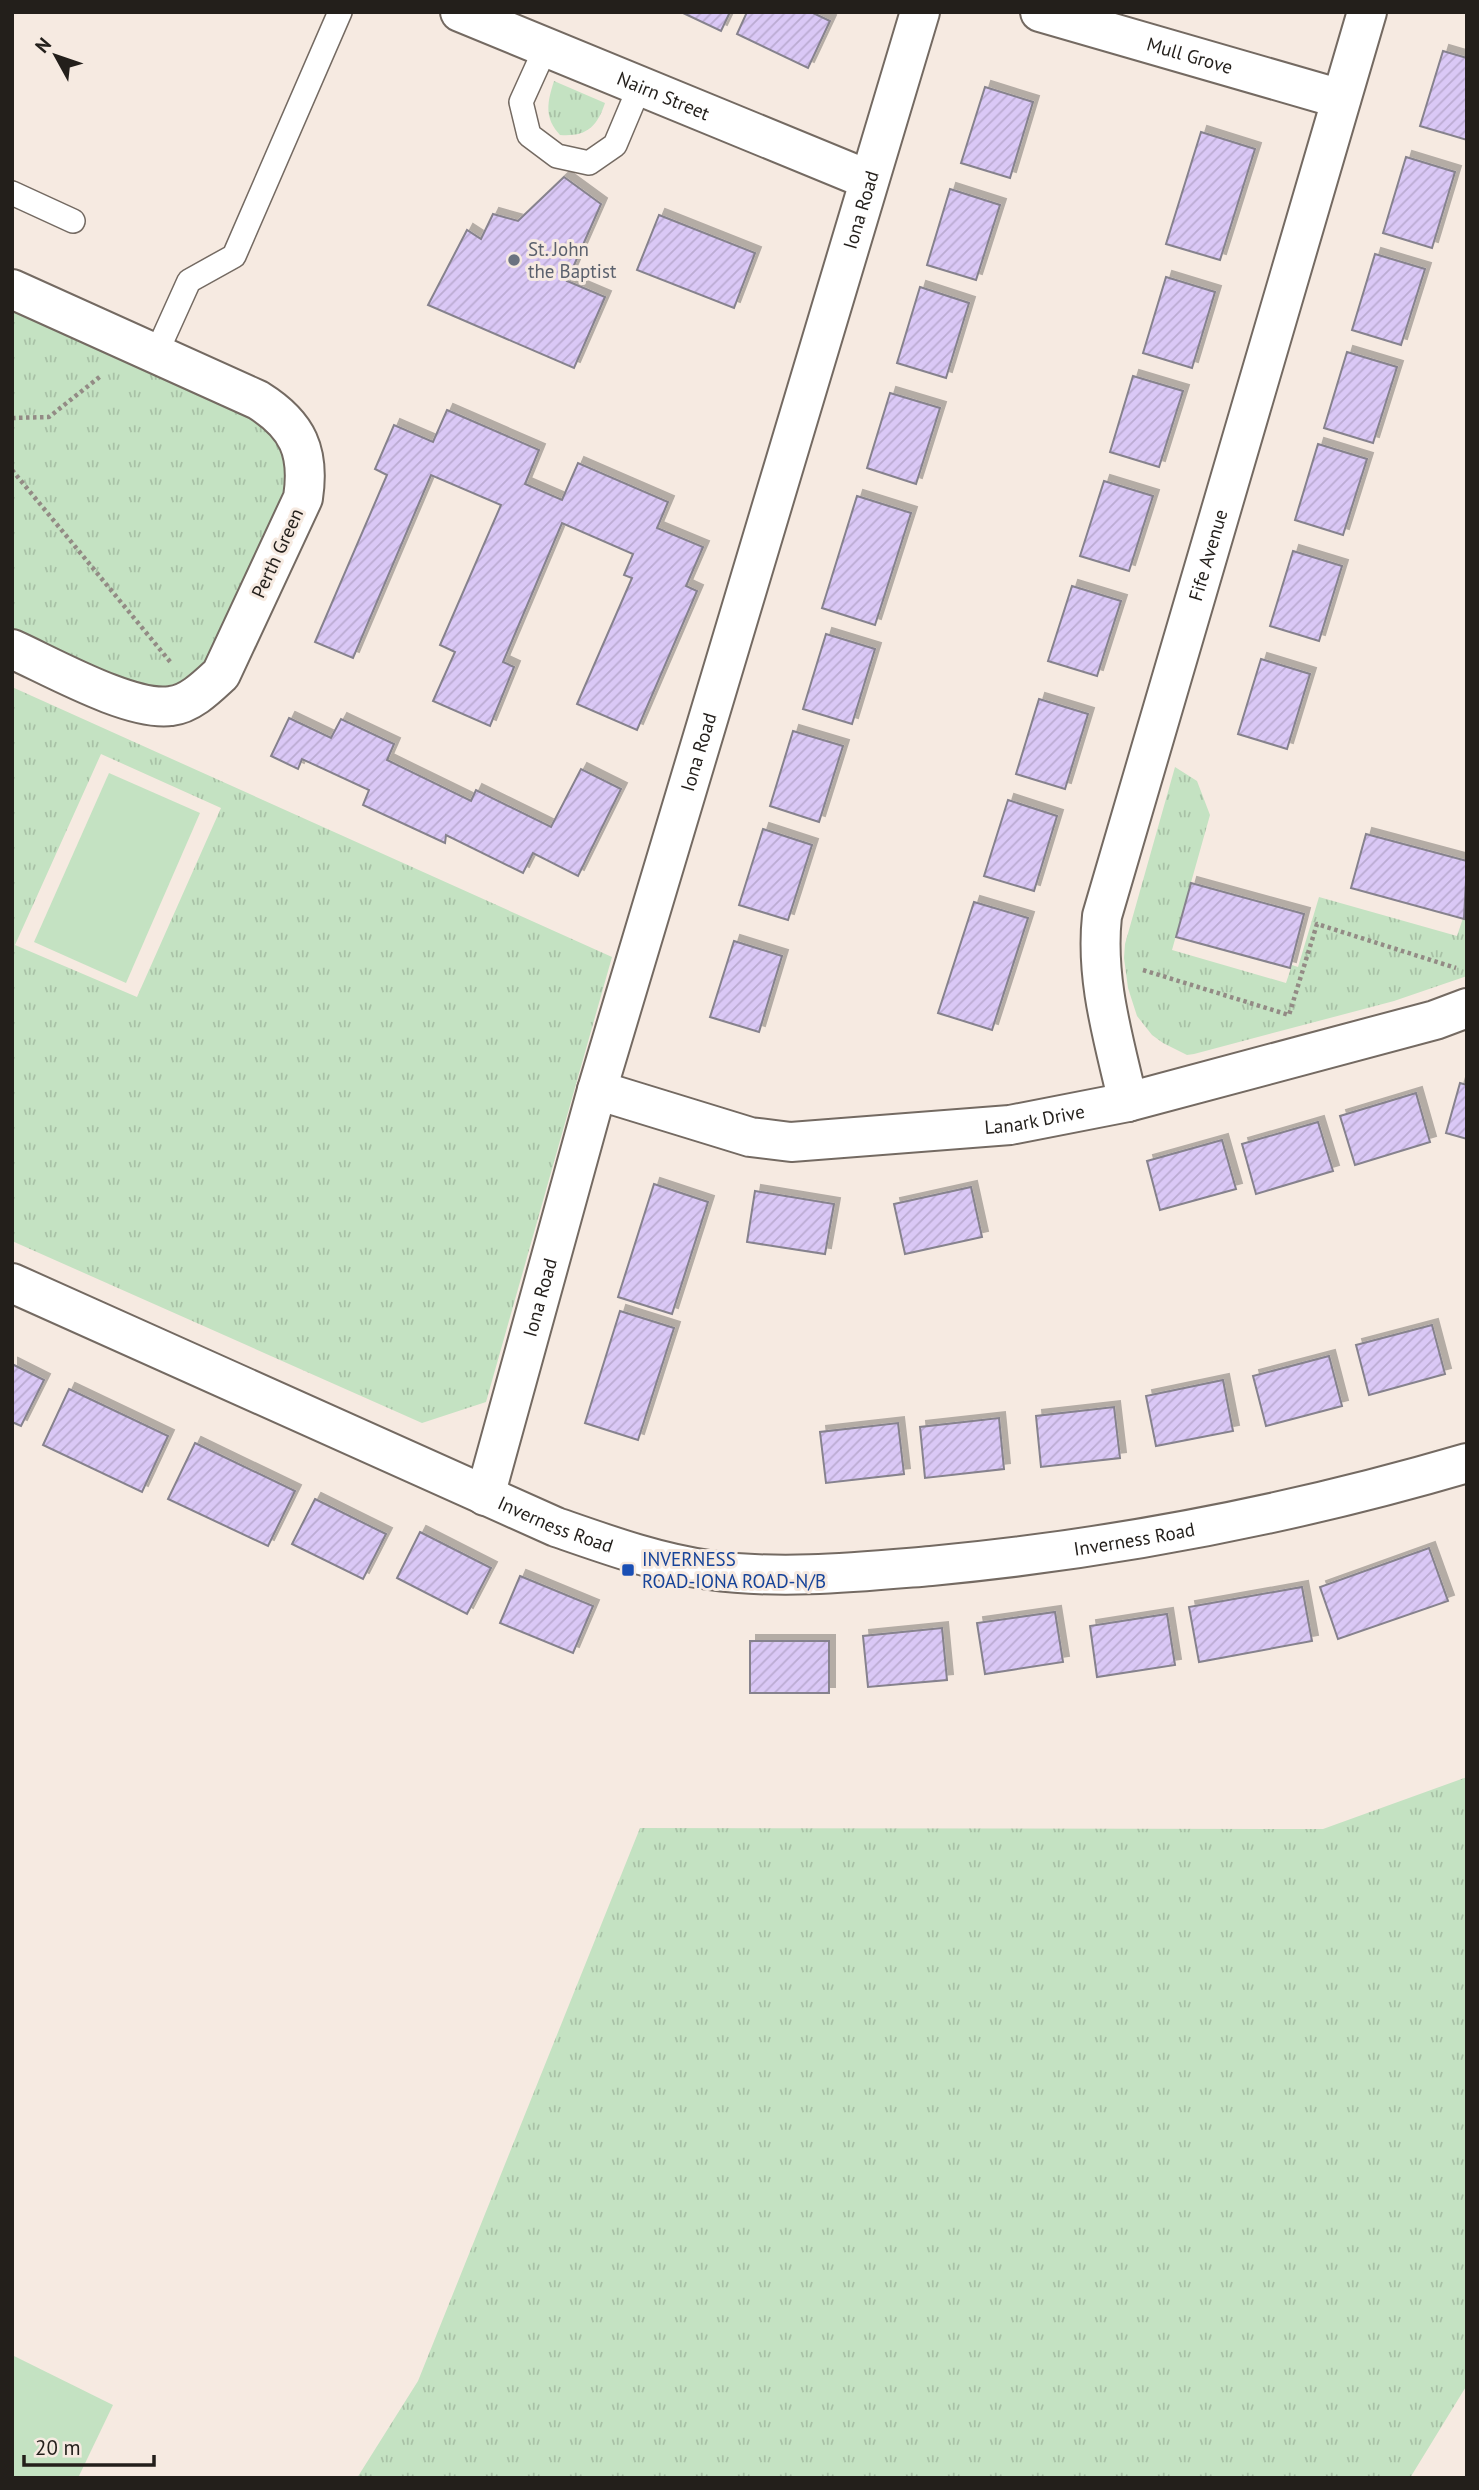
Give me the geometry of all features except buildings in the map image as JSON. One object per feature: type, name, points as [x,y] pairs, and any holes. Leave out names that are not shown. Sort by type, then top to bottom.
[{"type":"street","name":"Nairn Street","points":[[460,12],[639,88],[869,180]]},
{"type":"street","name":"Iona Road","points":[[485,1496],[597,1090],[920,12]]},
{"type":"street","name":"Mull Grove","points":[[1040,12],[1340,100]]},
{"type":"street","name":"Fife Avenue","points":[[1128,1102],[1102,985],[1098,952],[1102,916],[1367,12]]},
{"type":"street","name":"Perth Green","points":[[12,289],[275,411],[300,444],[307,470],[303,498],[221,674],[200,694],[172,706],[147,705],[121,698],[12,649]]},
{"type":"street","name":"Lanark Drive","points":[[597,1090],[750,1137],[790,1142],[1010,1125],[1128,1102],[1435,1020],[1467,1008]]},
{"type":"street","name":"Inverness Road","points":[[12,1283],[556,1527],[624,1550],[708,1570],[802,1575],[995,1560],[1229,1522],[1467,1462]]},
{"type":"lane","points":[[147,350],[189,281],[233,256],[340,12]]},
{"type":"lane","points":[[545,49],[521,102],[528,135],[557,156],[589,163],[615,145],[639,88]]},
{"type":"lane","points":[[12,193],[73,221]]},
{"type":"path","points":[[12,418],[49,417],[147,350]]},
{"type":"path","points":[[12,471],[177,671]]},
{"type":"path","points":[[1138,968],[1289,1015],[1317,924],[1467,971]]},
{"type":"green space","points":[[554,81],[605,103],[589,129],[577,134],[560,135],[555,129],[548,110]]},
{"type":"green space","points":[[12,306],[264,420],[292,467],[286,491],[205,668],[181,683],[167,688],[139,689],[12,631]]},
{"type":"green space","points":[[12,687],[612,957],[486,1402],[422,1423],[12,1241]],"holes":[[[101,754],[221,808],[137,997],[15,945]]]},
{"type":"green space","points":[[1175,767],[1197,781],[1210,815],[1172,950],[1286,983],[1292,965],[1298,967],[1319,897],[1457,936],[1463,918],[1467,919],[1467,976],[1394,1001],[1194,1054],[1187,1055],[1163,1043],[1152,1035],[1137,1016],[1128,988],[1124,958],[1125,944]]},
{"type":"green space","points":[[109,773],[200,813],[126,983],[34,942]]},
{"type":"green space","points":[[1467,1777],[1467,2385],[1410,2478],[357,2478],[418,2381],[640,1828],[1323,1829]]},
{"type":"green space","points":[[12,2355],[113,2405],[78,2478],[12,2478]]},
{"type":"place","name":"St. John the Baptist","points":[[514,260]]},
{"type":"place","name":"INVERNESS ROAD-IONA ROAD-N/B","points":[[628,1570]]}]
